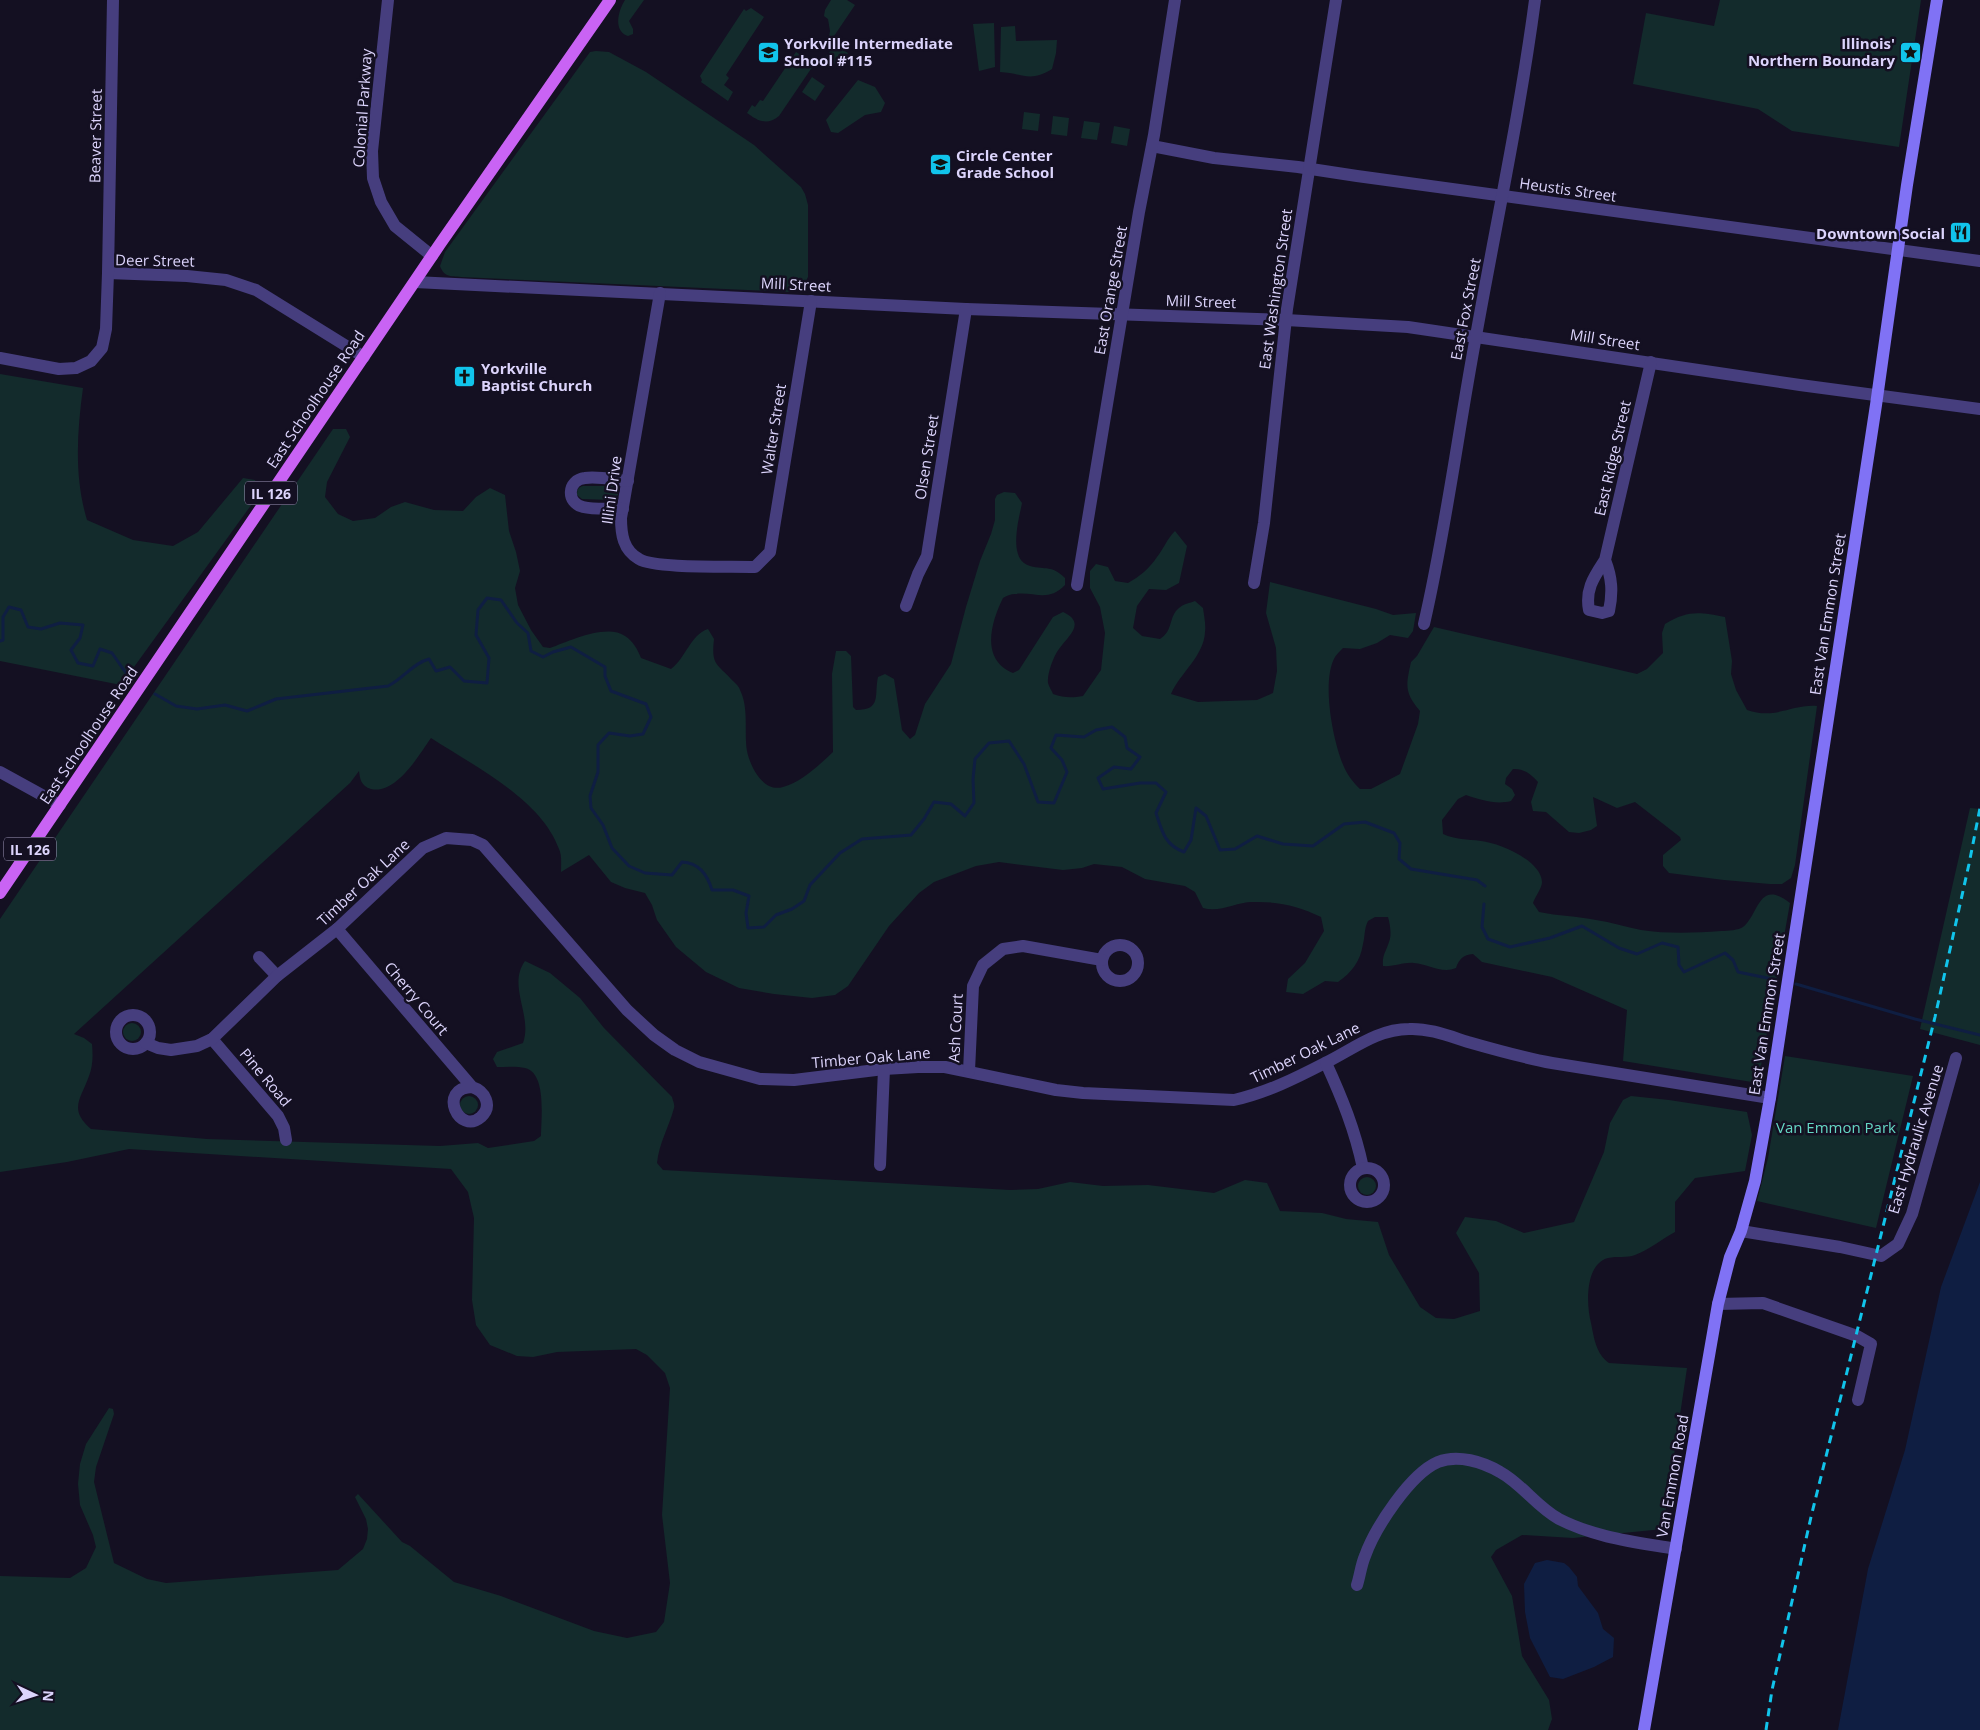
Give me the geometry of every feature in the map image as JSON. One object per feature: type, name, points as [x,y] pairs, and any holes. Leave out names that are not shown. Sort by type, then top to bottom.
[{"type":"main road","name":"East Schoolhouse Road","points":[[0,894],[432,256],[610,0]]},
{"type":"street","name":"Beaver Street","points":[[108,273],[113,0]]},
{"type":"street","name":"Colonial Parkway","points":[[388,0],[372,151],[373,178],[381,202],[395,226],[432,256]]},
{"type":"street","name":"East Orange Street","points":[[1077,584],[1175,0]]},
{"type":"street","name":"East Washington Street","points":[[1254,582],[1264,523],[1286,320],[1336,0]]},
{"type":"street","name":"East Fox Street","points":[[1424,624],[1437,564],[1476,336],[1503,196],[1535,0]]},
{"type":"street","name":"East Van Emmon Street","points":[[1741,1231],[1755,1181],[1770,1098],[1908,185],[1938,0]]},
{"type":"street","name":"Heustis Street","points":[[1152,146],[1214,158],[1310,168],[1980,261]]},
{"type":"street","name":"Deer Street","points":[[0,358],[59,369],[76,368],[91,361],[102,348],[106,329],[108,273],[187,276],[226,280],[256,290],[364,357]]},
{"type":"street","name":"Mill Street","points":[[415,282],[966,309],[1286,320],[1408,327],[1877,396],[1980,409]]},
{"type":"street","name":"Illini Drive","points":[[660,293],[623,509],[621,531],[623,540],[628,549],[640,560],[657,564],[755,567],[764,560]]},
{"type":"street","name":"Walter Street","points":[[764,560],[770,552],[811,301]]},
{"type":"street","name":"Olsen Street","points":[[906,606],[927,556],[966,309]]},
{"type":"street","name":"East Ridge Street","points":[[1605,560],[1651,362]]},
{"type":"street","points":[[623,509],[582,507],[574,502],[571,494],[572,486],[576,480],[585,478],[628,481]]},
{"type":"street","points":[[0,772],[60,805]]},
{"type":"street","name":"Timber Oak Lane","points":[[212,1039],[277,976],[337,929],[423,848],[446,838],[472,840],[483,845],[627,1010],[654,1035],[675,1050],[700,1062],[760,1079],[794,1080],[884,1069],[945,1068],[1056,1090],[1083,1093],[1234,1100],[1253,1096],[1326,1063],[1376,1036],[1390,1031],[1409,1028],[1430,1031],[1524,1058],[1552,1064],[1770,1098]]},
{"type":"street","name":"Cherry Court","points":[[337,929],[472,1087]]},
{"type":"street","name":"Ash Court","points":[[969,1072],[973,986],[983,965],[1003,949],[1023,946],[1102,960]]},
{"type":"street","points":[[259,957],[277,976]]},
{"type":"street","points":[[146,1043],[158,1048],[171,1050],[197,1046],[212,1039]]},
{"type":"street","name":"Pine Road","points":[[212,1039],[278,1116],[284,1128],[286,1140]]},
{"type":"street","name":"East Hydraulic Avenue","points":[[1741,1231],[1840,1247],[1881,1256],[1898,1244],[1912,1214],[1956,1058]]},
{"type":"street","points":[[1326,1063],[1346,1106],[1363,1168]]},
{"type":"street","points":[[880,1165],[884,1069]]},
{"type":"street","name":"Van Emmon Road","points":[[1644,1730],[1718,1304],[1730,1257],[1741,1231]]},
{"type":"street","points":[[1718,1304],[1763,1303],[1856,1336],[1871,1344],[1858,1400]]},
{"type":"street","points":[[1357,1585],[1365,1556],[1383,1518],[1411,1482],[1438,1462],[1462,1459],[1480,1462],[1502,1472],[1557,1518],[1586,1531],[1611,1538],[1676,1549]]},
{"type":"green space","points":[[625,0],[644,0],[629,21],[633,34],[628,36],[620,30],[618,20]]},
{"type":"green space","points":[[831,0],[847,0],[855,5],[832,39],[829,37],[828,19],[824,16]]},
{"type":"green space","points":[[1720,0],[1921,0],[1899,147],[1792,131],[1758,109],[1633,84],[1646,13],[1714,26]]},
{"type":"green space","points":[[751,8],[764,17],[726,75],[729,78],[724,85],[733,92],[728,101],[701,82],[700,76],[744,9],[746,11]]},
{"type":"green space","points":[[994,23],[995,67],[979,71],[973,24]]},
{"type":"green space","points":[[1015,26],[1016,41],[1057,40],[1052,69],[1038,76],[1000,72],[1001,27]]},
{"type":"green space","points":[[835,44],[848,53],[839,67],[825,58]]},
{"type":"green space","points":[[590,52],[609,52],[646,72],[754,145],[801,187],[808,205],[808,277],[801,290],[791,292],[461,277],[448,275],[443,272],[440,266],[445,252]]},
{"type":"green space","points":[[796,52],[807,59],[810,59],[812,56],[817,60],[779,116],[767,122],[747,113],[752,105],[755,107],[760,100],[763,101]]},
{"type":"green space","points":[[812,77],[825,86],[815,101],[802,92]]},
{"type":"green space","points":[[858,80],[875,87],[885,103],[881,112],[865,115],[838,133],[831,132],[826,120]]},
{"type":"green space","points":[[1024,112],[1040,114],[1038,131],[1022,129]]},
{"type":"green space","points":[[1053,116],[1069,118],[1067,136],[1051,134]]},
{"type":"green space","points":[[1084,121],[1100,123],[1097,140],[1081,138]]},
{"type":"green space","points":[[1114,126],[1130,129],[1127,146],[1111,143]]},
{"type":"green space","points":[[0,374],[83,388],[79,421],[78,471],[87,520],[133,540],[173,546],[198,532],[243,478],[255,480],[259,490],[257,497],[121,685],[0,661]]},
{"type":"green space","points":[[333,429],[346,429],[350,437],[327,482],[325,497],[338,514],[353,521],[375,518],[391,507],[405,502],[434,510],[463,511],[476,497],[490,488],[505,495],[509,531],[520,571],[515,588],[518,605],[531,630],[543,647],[550,648],[588,634],[608,631],[617,632],[630,640],[641,658],[671,669],[681,659],[692,641],[708,629],[714,639],[713,654],[716,663],[738,686],[743,697],[746,743],[751,764],[754,771],[764,782],[776,788],[790,785],[797,781],[833,752],[832,674],[836,651],[846,651],[851,656],[853,707],[856,710],[864,709],[873,704],[878,677],[885,674],[894,679],[902,730],[910,739],[915,735],[925,704],[951,664],[980,561],[995,520],[995,499],[997,495],[1004,492],[1015,493],[1022,503],[1016,538],[1019,556],[1023,562],[1030,566],[1056,571],[1065,578],[1065,585],[1053,594],[1022,593],[1012,594],[1003,598],[992,629],[992,650],[996,659],[1003,667],[1013,673],[1019,670],[1053,617],[1063,612],[1070,616],[1075,625],[1071,634],[1057,652],[1048,675],[1048,683],[1053,694],[1068,697],[1083,696],[1101,670],[1105,633],[1100,607],[1090,588],[1090,571],[1096,564],[1108,567],[1115,581],[1128,583],[1151,565],[1175,531],[1187,546],[1179,583],[1166,590],[1149,589],[1137,606],[1133,628],[1142,636],[1160,639],[1167,632],[1173,615],[1181,607],[1195,601],[1203,608],[1204,641],[1201,649],[1171,694],[1198,702],[1257,700],[1273,693],[1277,671],[1276,648],[1266,613],[1270,582],[1393,615],[1416,613],[1413,631],[1408,638],[1390,635],[1377,643],[1360,649],[1343,648],[1335,657],[1331,668],[1329,681],[1330,712],[1336,743],[1346,770],[1360,789],[1371,789],[1400,774],[1418,724],[1420,711],[1411,699],[1407,683],[1411,662],[1417,656],[1434,627],[1637,674],[1647,669],[1663,653],[1662,633],[1665,624],[1680,616],[1694,613],[1725,617],[1732,661],[1731,674],[1736,690],[1747,710],[1757,713],[1775,713],[1799,707],[1817,706],[1795,865],[1791,878],[1782,884],[1724,880],[1669,873],[1663,866],[1663,855],[1681,840],[1680,837],[1635,802],[1617,808],[1593,797],[1597,826],[1591,830],[1579,833],[1569,832],[1546,812],[1533,811],[1531,802],[1538,782],[1530,774],[1520,769],[1513,769],[1506,778],[1505,784],[1512,789],[1515,795],[1511,801],[1494,802],[1466,795],[1458,799],[1442,820],[1443,834],[1498,845],[1518,854],[1535,867],[1540,874],[1542,882],[1533,903],[1539,912],[1602,921],[1641,930],[1691,933],[1730,931],[1743,927],[1765,896],[1779,896],[1790,903],[1758,1083],[1623,1061],[1627,1010],[1552,977],[1482,962],[1473,954],[1464,956],[1456,968],[1451,970],[1414,963],[1383,966],[1390,936],[1388,917],[1375,917],[1368,921],[1362,950],[1357,961],[1351,970],[1338,982],[1325,981],[1303,994],[1286,992],[1288,979],[1305,963],[1324,931],[1321,917],[1296,907],[1270,902],[1246,902],[1216,909],[1203,908],[1195,892],[1185,886],[1145,879],[1122,867],[1094,864],[1082,868],[1063,870],[999,862],[976,866],[934,882],[919,893],[889,926],[848,986],[835,995],[812,998],[739,988],[706,972],[676,947],[657,920],[652,905],[645,893],[611,882],[589,855],[561,872],[559,849],[550,831],[537,814],[522,799],[486,772],[431,738],[406,772],[389,786],[380,789],[368,788],[362,782],[359,771],[350,783],[74,1034],[92,1044],[91,1068],[78,1104],[80,1116],[91,1129],[207,1139],[440,1146],[478,1143],[488,1148],[534,1141],[541,1136],[542,1108],[537,1078],[525,1068],[497,1067],[493,1059],[497,1052],[523,1043],[525,1022],[518,981],[525,961],[550,973],[580,998],[604,1028],[672,1097],[674,1108],[657,1163],[663,1170],[1010,1190],[1038,1189],[1070,1182],[1103,1186],[1148,1185],[1214,1193],[1245,1180],[1267,1183],[1280,1211],[1322,1213],[1346,1219],[1378,1222],[1389,1255],[1420,1307],[1436,1318],[1454,1319],[1480,1311],[1479,1273],[1456,1233],[1465,1217],[1496,1221],[1524,1233],[1574,1222],[1604,1152],[1610,1123],[1623,1100],[1631,1096],[1747,1112],[1752,1135],[1745,1171],[1695,1178],[1675,1202],[1675,1232],[1635,1255],[1608,1258],[1600,1262],[1591,1276],[1588,1296],[1589,1315],[1598,1350],[1609,1363],[1687,1368],[1663,1529],[1573,1538],[1522,1535],[1496,1550],[1491,1557],[1512,1596],[1522,1656],[1549,1700],[1552,1719],[1548,1730],[0,1730],[0,1576],[70,1578],[86,1568],[96,1547],[80,1505],[78,1484],[80,1464],[86,1444],[109,1408],[113,1409],[114,1414],[96,1467],[94,1482],[114,1563],[147,1579],[166,1583],[338,1570],[363,1549],[367,1539],[366,1519],[355,1497],[358,1494],[402,1542],[410,1546],[454,1582],[501,1596],[594,1631],[627,1638],[656,1632],[664,1622],[670,1583],[662,1515],[670,1388],[665,1373],[647,1355],[636,1349],[557,1352],[533,1357],[517,1356],[490,1345],[476,1325],[472,1300],[474,1218],[468,1192],[451,1169],[129,1149],[67,1162],[0,1172],[0,919]]},
{"type":"green space","points":[[583,486],[613,486],[617,489],[618,495],[612,500],[582,499],[577,493],[579,488]]},
{"type":"green space","points":[[1970,808],[1980,809],[1980,1045],[1920,1029]]},
{"type":"green space","points":[[128,1023],[136,1023],[141,1028],[139,1039],[128,1041],[123,1036],[123,1028]]},
{"type":"green space","name":"Van Emmon Park","points":[[1785,1056],[1913,1076],[1876,1228],[1757,1201],[1768,1158]]},
{"type":"green space","points":[[465,1096],[473,1096],[478,1101],[476,1112],[465,1114],[460,1109],[460,1101]]},
{"type":"green space","points":[[1363,1177],[1371,1177],[1376,1182],[1374,1193],[1363,1195],[1358,1190],[1358,1182]]},
{"type":"water","points":[[1980,1182],[1980,1730],[1838,1730],[1868,1569],[1905,1450],[1941,1287]]},
{"type":"water","points":[[1547,1560],[1564,1563],[1569,1567],[1577,1577],[1578,1586],[1598,1613],[1603,1629],[1614,1638],[1613,1657],[1594,1667],[1563,1679],[1550,1677],[1530,1638],[1525,1612],[1524,1584],[1535,1563]]},
{"type":"waterway","points":[[155,694],[176,706],[197,709],[225,705],[247,711],[276,699],[388,686],[418,664],[429,659],[436,671],[450,667],[464,681],[487,683],[489,658],[476,635],[478,610],[487,598],[501,600],[517,623],[528,633],[531,651],[543,657],[571,647],[605,667],[605,676],[611,691],[646,704],[651,717],[643,734],[630,736],[609,733],[598,745],[598,772],[590,796],[591,808],[603,825],[612,848],[629,866],[645,873],[672,875],[682,862],[688,863],[702,870],[712,890],[733,890],[749,896],[746,913],[748,928],[764,927],[776,915],[792,909],[804,901],[810,885],[840,853],[862,839],[911,835],[924,819],[934,802],[951,804],[965,816],[974,803],[973,779],[975,759],[989,743],[1009,741],[1024,764],[1038,802],[1054,803],[1067,772],[1062,760],[1051,748],[1056,735],[1084,737],[1096,730],[1112,727],[1125,737],[1127,748],[1140,757],[1131,769],[1114,767],[1098,778],[1103,789],[1140,783],[1156,783],[1166,792],[1156,813],[1162,832],[1172,846],[1184,852],[1191,840],[1196,808],[1206,816],[1220,850],[1235,849],[1257,836],[1283,844],[1313,846],[1344,824],[1365,822],[1394,833],[1400,843],[1399,859],[1411,869],[1477,880],[1485,886]]},
{"type":"waterway","points":[[0,641],[3,640],[3,617],[9,607],[21,610],[28,627],[41,629],[60,623],[83,625],[80,638],[71,650],[78,663],[93,666],[100,649],[112,653],[128,676]]},
{"type":"waterway","points":[[1484,904],[1482,927],[1488,939],[1510,947],[1550,938],[1582,926],[1619,948],[1637,954],[1662,943],[1678,947],[1679,965],[1684,972],[1725,953],[1733,960],[1738,972],[1777,980]]},
{"type":"waterway","points":[[1796,984],[1915,1019],[1980,1035]]},
{"type":"railway","points":[[1766,1730],[1772,1690],[1811,1517],[1935,1017],[1980,808]]},
{"type":"place","name":"Yorkville Intermediate School #115","points":[[768,52]]},
{"type":"place","name":"Illinois' Northern Boundary","points":[[1911,52]]},
{"type":"place","name":"Circle Center Grade School","points":[[940,164]]},
{"type":"place","name":"Downtown Social","points":[[1961,233]]},
{"type":"place","name":"Yorkville Baptist Church","points":[[465,377]]}]
